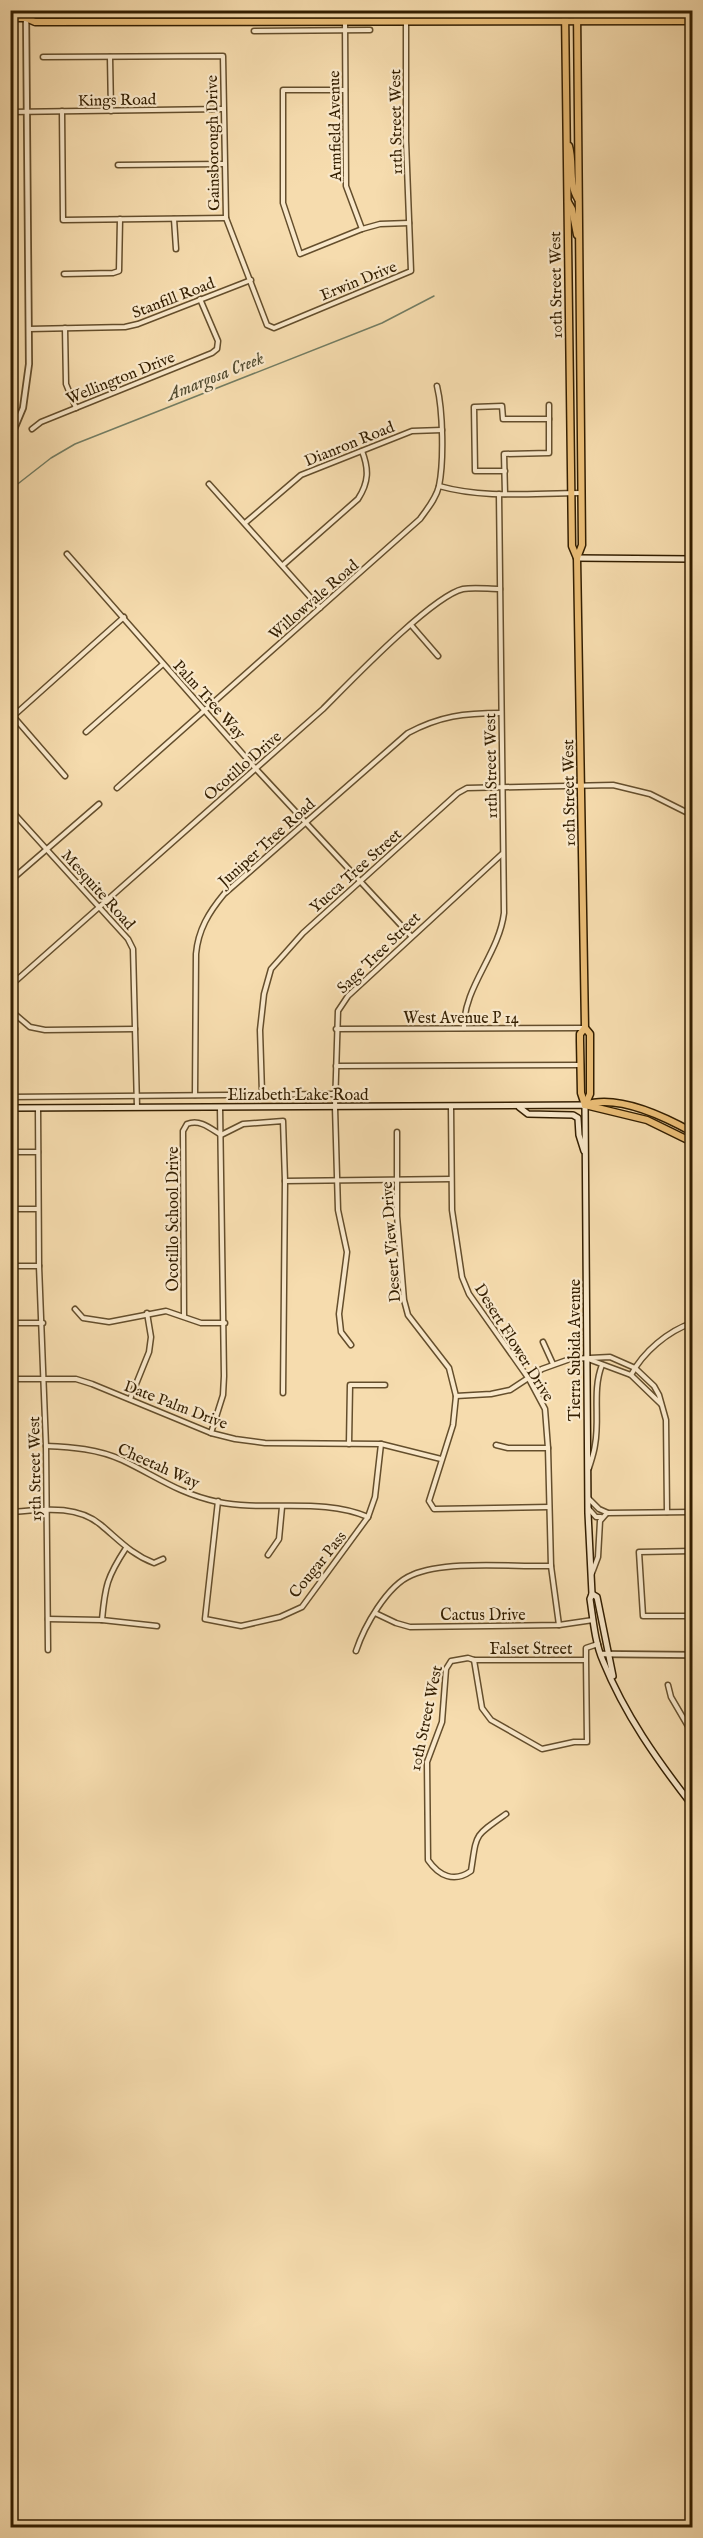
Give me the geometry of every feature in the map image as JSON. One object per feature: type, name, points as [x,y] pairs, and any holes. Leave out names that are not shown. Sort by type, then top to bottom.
[{"type":"main road","points":[[10,18],[26,14],[359,10]]},
{"type":"main road","name":"10th Street West","points":[[565,10],[572,546],[577,558],[585,1028],[590,1034],[590,1094],[585,1105]]},
{"type":"main road","name":"10th Street West","points":[[577,10],[582,493],[582,545],[577,558]]},
{"type":"main road","points":[[26,14],[35,22],[693,21]]},
{"type":"main road","points":[[567,136],[572,156],[572,191],[578,199]]},
{"type":"main road","points":[[567,201],[572,209],[573,225],[579,242]]},
{"type":"main road","points":[[577,558],[693,559]]},
{"type":"main road","name":"10th Street West","points":[[585,1028],[580,1034],[581,1093],[585,1105]]},
{"type":"main road","points":[[585,1105],[595,1102],[632,1107],[693,1132]]},
{"type":"main road","points":[[585,1105],[635,1116],[693,1142]]},
{"type":"main road","name":"Elizabeth Lake Road","points":[[10,1108],[585,1105]]},
{"type":"main road","name":"Tierra Subida Avenue","points":[[585,1105],[588,1508],[592,1593],[590,1599],[601,1654],[641,1737],[693,1805]]},
{"type":"main road","points":[[518,1106],[528,1114],[573,1115],[578,1118],[579,1135],[585,1156]]},
{"type":"main road","points":[[672,1131],[675,1123]]},
{"type":"main road","name":"Tierra Subida Avenue","points":[[592,1593],[597,1597],[614,1681]]},
{"type":"street","points":[[10,439],[23,408],[29,364],[26,14]]},
{"type":"street","name":"Armfield Avenue","points":[[345,21],[346,186],[362,229]]},
{"type":"street","name":"11th Street West","points":[[406,21],[409,223]]},
{"type":"street","points":[[254,31],[370,30]]},
{"type":"street","name":"Gainsborough Drive","points":[[110,57],[223,56],[226,218],[270,328]]},
{"type":"street","points":[[43,57],[110,57],[111,111]]},
{"type":"street","points":[[345,90],[283,90],[284,203],[300,254],[362,229],[380,224],[409,223]]},
{"type":"street","name":"Kings Road","points":[[10,112],[223,109]]},
{"type":"street","points":[[62,111],[63,220],[226,218]]},
{"type":"street","points":[[118,165],[224,164]]},
{"type":"street","points":[[64,274],[119,271],[120,219]]},
{"type":"street","points":[[174,219],[176,249]]},
{"type":"street","name":"Erwin Drive","points":[[270,328],[411,271],[409,223]]},
{"type":"street","name":"Stanfill Road","points":[[29,329],[125,327],[138,324],[251,279]]},
{"type":"street","name":"Wellington Drive","points":[[32,429],[41,422],[206,356],[217,349],[218,341],[201,299]]},
{"type":"street","points":[[65,328],[66,384],[76,408]]},
{"type":"street","name":"Willowvale Road","points":[[117,788],[420,519],[432,502],[439,486],[442,407],[437,386]]},
{"type":"street","points":[[505,471],[475,471],[474,407],[502,406],[503,419],[549,419],[549,405]]},
{"type":"street","name":"11th Street West","points":[[464,1028],[466,1006],[499,939],[502,927],[503,786],[500,589],[504,454],[549,453],[549,419]]},
{"type":"street","name":"Dianron Road","points":[[246,523],[301,475],[412,431],[442,430]]},
{"type":"street","points":[[283,565],[358,499],[365,488],[369,474],[363,451]]},
{"type":"street","points":[[209,484],[320,608]]},
{"type":"street","points":[[439,486],[462,492],[502,494],[582,493]]},
{"type":"street","name":"Palm Tree Way","points":[[67,554],[256,769],[411,936]]},
{"type":"street","name":"Ocotillo Drive","points":[[10,986],[256,769],[444,598],[462,590],[500,589]]},
{"type":"street","points":[[65,776],[12,718],[124,617]]},
{"type":"street","points":[[412,626],[438,656]]},
{"type":"street","points":[[86,732],[163,664]]},
{"type":"street","name":"Juniper Tree Road","points":[[195,1095],[196,954],[200,931],[207,916],[224,894],[408,733],[426,723],[453,715],[501,713]]},
{"type":"street","name":"Yucca Tree Street","points":[[262,1094],[260,1030],[264,994],[271,969],[303,933],[458,793],[466,788],[503,786],[582,785],[632,788],[693,814]]},
{"type":"street","points":[[10,881],[99,804]]},
{"type":"street","name":"Mesquite Road","points":[[10,808],[128,939],[133,950],[137,1108]]},
{"type":"street","name":"Sage Tree Street","points":[[351,1345],[341,1332],[339,1314],[347,1252],[338,1210],[335,1094],[338,1011],[348,996],[502,854]]},
{"type":"street","points":[[10,1010],[30,1027],[45,1030],[135,1029]]},
{"type":"street","name":"West Avenue P 14","points":[[336,1029],[585,1028]]},
{"type":"street","points":[[336,1066],[581,1065]]},
{"type":"street","points":[[10,1096],[335,1094]]},
{"type":"street","points":[[211,1433],[223,1395],[225,1323],[220,1107]]},
{"type":"street","name":"Desert Flower Drive","points":[[451,1107],[452,1210],[465,1286],[529,1379],[545,1409],[550,1566],[559,1625]]},
{"type":"street","name":"15th Street West","points":[[38,1108],[39,1266],[46,1446],[48,1650]]},
{"type":"street","name":"Ocotillo School Drive","points":[[184,1316],[183,1131],[187,1124],[194,1121],[220,1135]]},
{"type":"street","points":[[220,1135],[243,1124],[283,1121],[285,1181],[283,1393]]},
{"type":"street","name":"Desert View Drive","points":[[397,1132],[397,1180],[404,1300],[408,1315],[449,1368],[456,1396],[453,1425],[429,1502],[434,1509],[549,1507]]},
{"type":"street","points":[[10,1152],[38,1152]]},
{"type":"street","points":[[285,1181],[451,1179]]},
{"type":"street","points":[[10,1209],[38,1209]]},
{"type":"street","points":[[10,1266],[39,1266]]},
{"type":"street","points":[[75,1310],[83,1318],[109,1322],[166,1311],[201,1323],[225,1323]]},
{"type":"street","points":[[130,1399],[149,1352],[151,1337],[147,1313]]},
{"type":"street","points":[[10,1323],[43,1323]]},
{"type":"street","points":[[631,1375],[665,1337],[693,1323]]},
{"type":"street","points":[[543,1342],[553,1364]]},
{"type":"street","points":[[456,1396],[503,1392],[553,1364],[570,1359],[610,1357],[635,1368],[654,1386],[666,1420],[667,1512]]},
{"type":"street","points":[[587,1359],[631,1375],[662,1405]]},
{"type":"street","points":[[588,1472],[596,1444],[598,1381],[602,1365]]},
{"type":"street","name":"Date Palm Drive","points":[[10,1379],[76,1379],[211,1433],[265,1443],[381,1444],[400,1447],[441,1460]]},
{"type":"street","points":[[349,1444],[350,1385],[385,1385]]},
{"type":"street","name":"Cougar Pass","points":[[218,1502],[205,1619],[241,1626],[280,1617],[302,1607],[368,1517],[375,1497],[381,1444]]},
{"type":"street","points":[[496,1445],[508,1448],[548,1448]]},
{"type":"street","name":"Cheetah Way","points":[[46,1446],[79,1448],[106,1454],[185,1493],[218,1502],[245,1506],[337,1508],[353,1510],[368,1517]]},
{"type":"street","points":[[588,1498],[599,1509],[608,1513],[693,1512]]},
{"type":"street","points":[[268,1555],[279,1539],[282,1507]]},
{"type":"street","points":[[588,1508],[596,1517],[602,1517],[608,1513]]},
{"type":"street","points":[[10,1512],[70,1510],[99,1523],[126,1548],[154,1563],[163,1559]]},
{"type":"street","points":[[590,1575],[598,1557],[602,1517]]},
{"type":"street","points":[[102,1620],[104,1596],[110,1573],[126,1548]]},
{"type":"street","points":[[693,1551],[639,1552],[643,1616],[693,1616]]},
{"type":"street","points":[[356,1651],[362,1631],[395,1587],[410,1576],[430,1569],[550,1566]]},
{"type":"street","name":"Cactus Drive","points":[[375,1613],[410,1627],[559,1625],[594,1620]]},
{"type":"street","points":[[48,1619],[102,1620],[157,1626]]},
{"type":"street","points":[[586,1660],[586,1647],[598,1644]]},
{"type":"street","points":[[601,1654],[693,1655]]},
{"type":"street","name":"10th Street West","points":[[474,1660],[468,1658],[451,1661],[447,1669],[442,1722],[427,1762],[428,1860],[434,1869],[447,1878],[464,1876],[471,1871],[475,1841],[481,1832],[506,1814]]},
{"type":"street","name":"Falset Street","points":[[474,1660],[586,1660],[586,1742],[574,1742],[542,1749],[491,1720],[482,1708],[474,1660]]},
{"type":"street","points":[[668,1686],[671,1697],[693,1732]]},
{"type":"waterway","name":"Amargosa Creek","points":[[10,490],[51,458],[75,444],[382,323],[434,296]]}]
